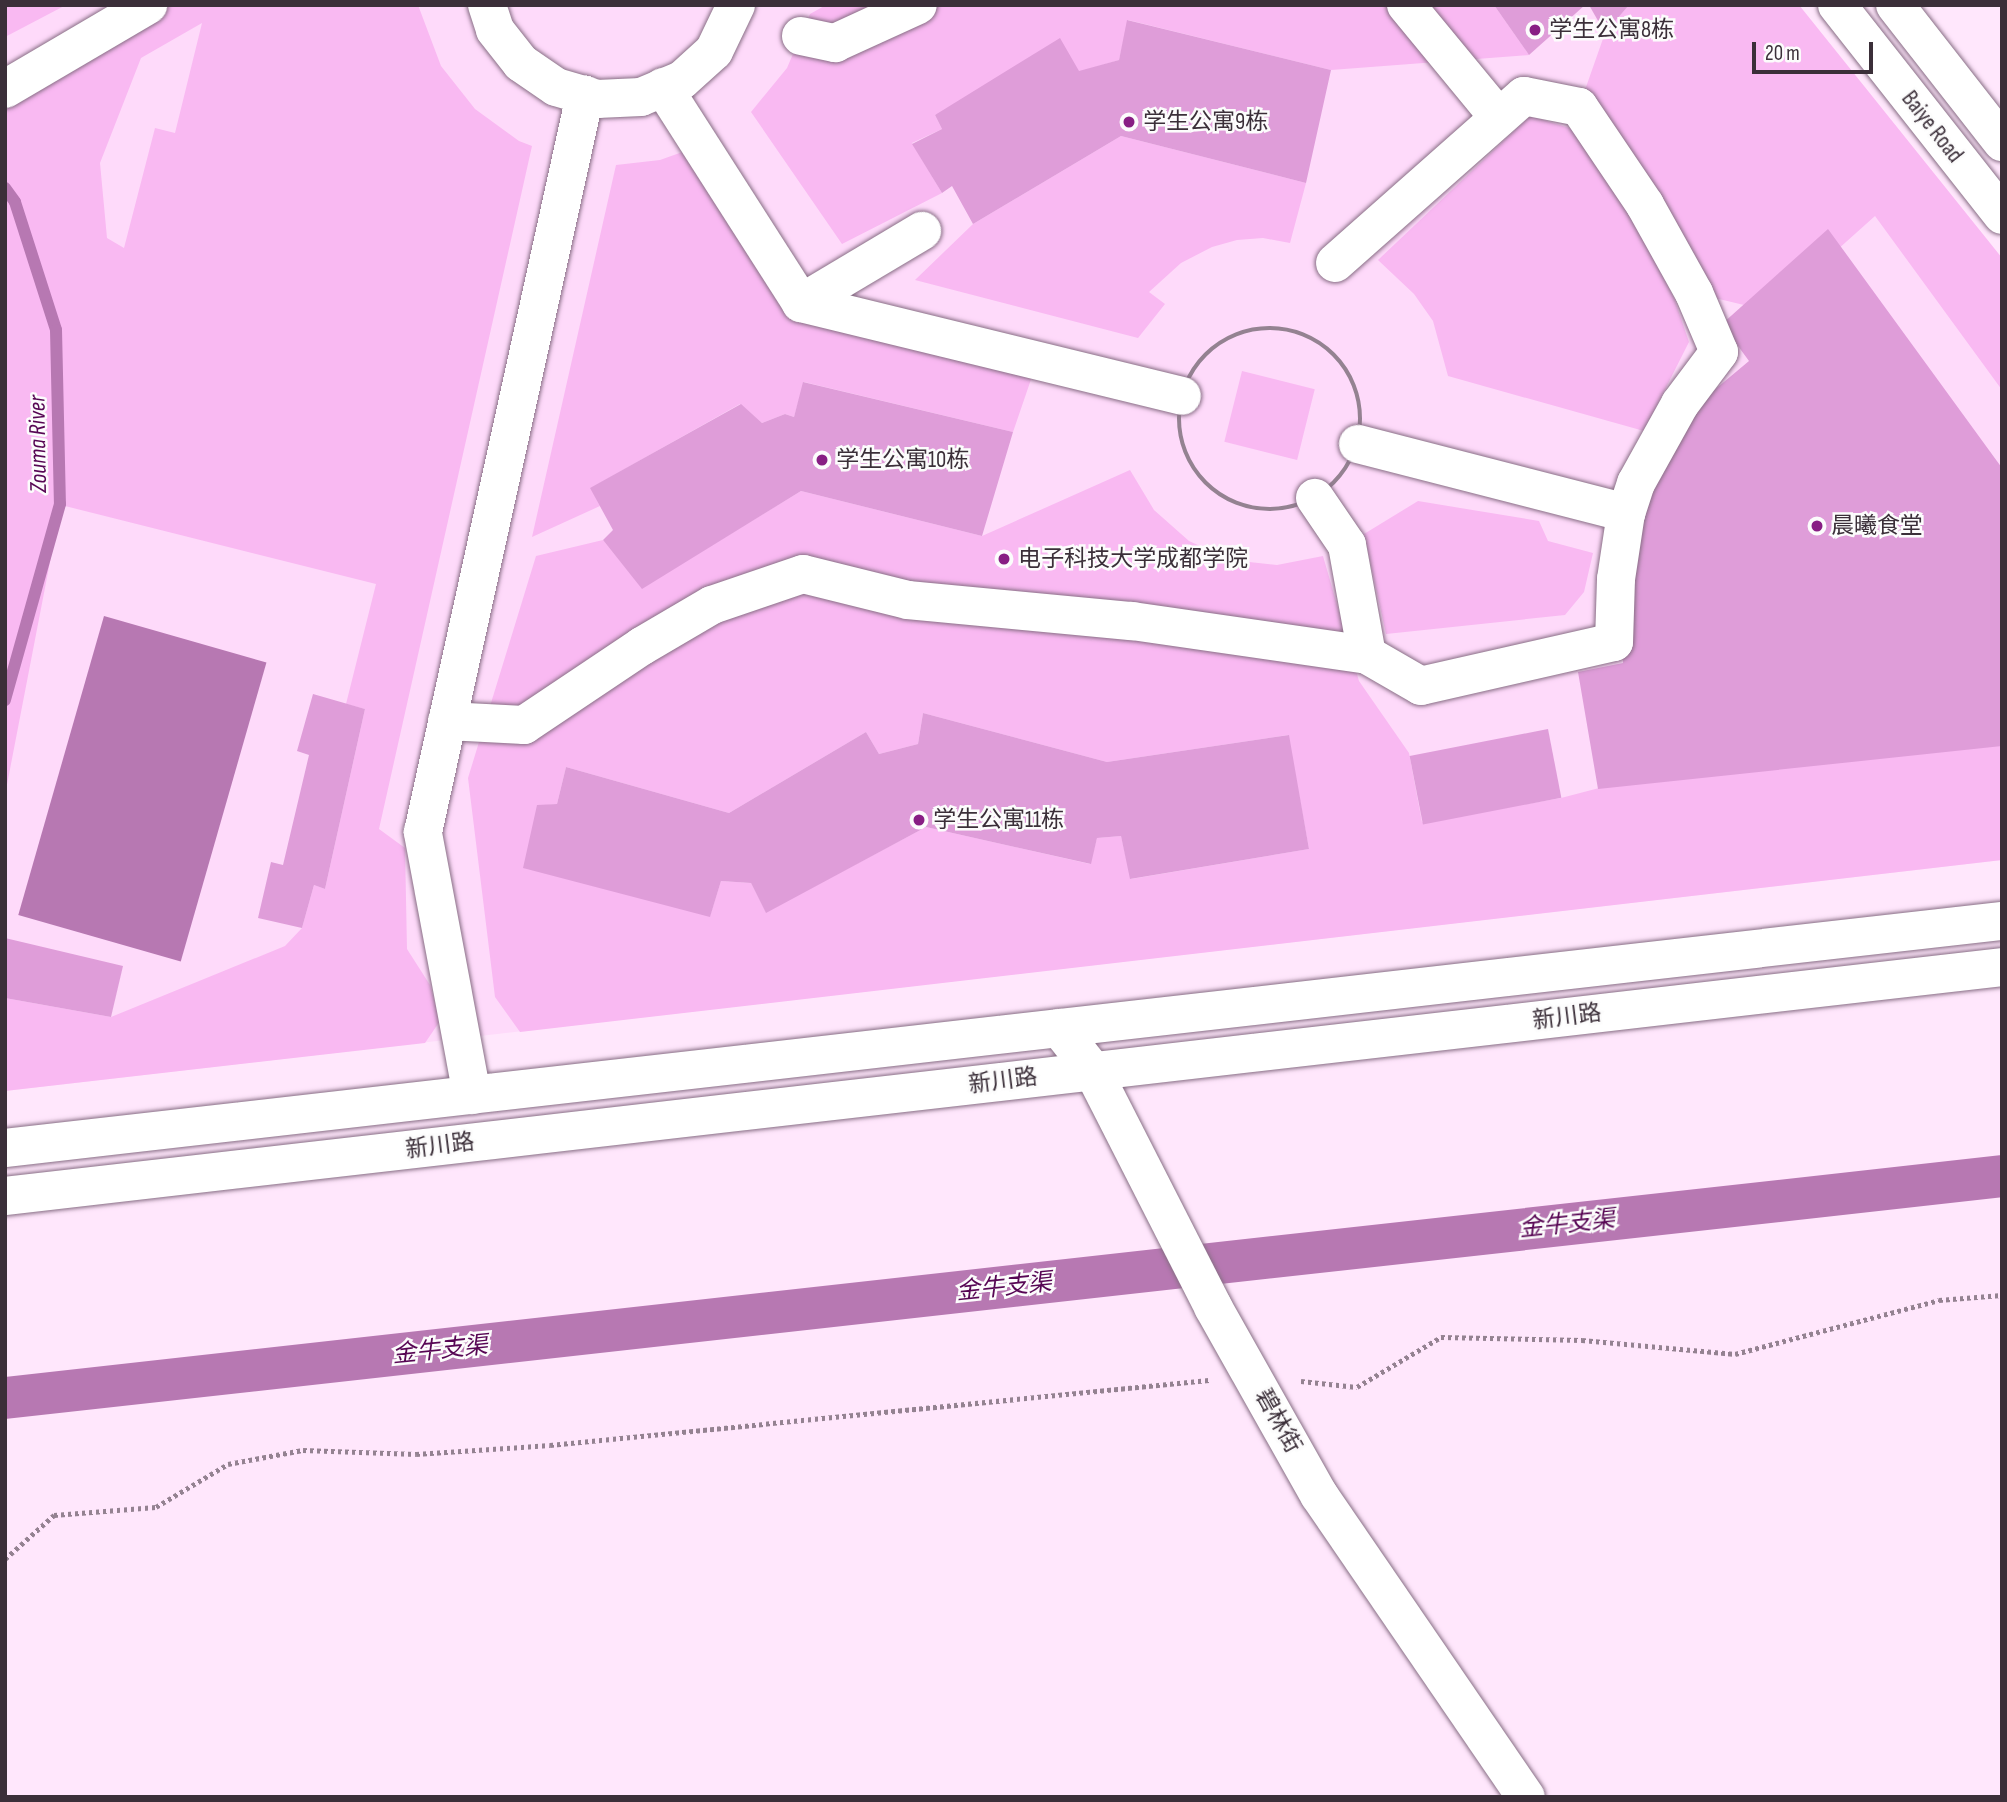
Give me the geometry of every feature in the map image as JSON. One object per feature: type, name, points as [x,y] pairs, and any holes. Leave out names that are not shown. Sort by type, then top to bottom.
[{"type":"main road","points":[[5,89],[148,5]]},
{"type":"main road","points":[[487,5],[495,30],[521,63],[556,87],[597,99],[641,97],[682,80],[714,51],[736,5]]},
{"type":"main road","points":[[801,36],[835,43],[918,5]]},
{"type":"main road","points":[[1406,5],[1499,118]]},
{"type":"main road","name":"Baiye Road","points":[[1837,5],[2002,215]]},
{"type":"main road","name":"Baiye Road","points":[[1895,5],[2002,142]]},
{"type":"main road","points":[[663,87],[801,303],[1182,396]]},
{"type":"main road","points":[[472,1095],[423,832],[585,95]]},
{"type":"main road","points":[[447,720],[524,725],[642,646],[712,605],[803,574],[908,600],[1132,621],[1367,655],[1421,686],[1614,642],[1616,579],[1626,513],[1636,483],[1680,404],[1719,352],[1694,293],[1645,205],[1578,107],[1524,96],[1335,263]]},
{"type":"main road","points":[[801,303],[922,231]]},
{"type":"main road","points":[[1359,444],[1626,513]]},
{"type":"main road","points":[[1315,498],[1348,545],[1367,655]]},
{"type":"main road","name":"新川路","points":[[5,1147],[2002,921]]},
{"type":"main road","name":"新川路","points":[[5,1196],[2002,967]]},
{"type":"main road","name":"碧林街","points":[[1059,1028],[1093,1071],[1213,1307],[1319,1495],[1526,1797]]},
{"type":"path","points":[[1263,327],[1293,330],[1319,342],[1341,361],[1356,386],[1362,415],[1359,444],[1345,472],[1315,498],[1294,507],[1263,510],[1233,502],[1207,485],[1188,460],[1179,430],[1182,396],[1191,372],[1210,349],[1235,334],[1263,327]]},
{"type":"path","points":[[5,1559],[54,1515],[156,1507],[228,1464],[303,1450],[416,1454],[550,1445],[1086,1390],[1254,1377],[1357,1387],[1441,1337],[1583,1340],[1735,1353],[1939,1300],[2002,1295]]},
{"type":"shaded area","name":"电子科技大学成都学院","points":[[5,5],[1799,5],[2002,258],[2002,860],[5,1091]]},
{"type":"shaded area","points":[[5,5],[66,5],[5,37]]},
{"type":"shaded area","points":[[162,5],[418,5],[441,66],[475,109],[519,141],[532,146],[379,829],[405,848],[407,949],[430,985],[440,1021],[425,1043],[5,1091],[5,998],[111,1017],[285,946],[302,928],[314,885],[325,889],[365,709],[346,704],[376,584],[61,505],[5,795],[5,90]],"holes":[[[202,23],[175,133],[155,128],[124,248],[107,238],[100,163],[141,58]]]},
{"type":"shaded area","points":[[826,5],[1494,5],[1529,55],[1331,70],[1128,20],[1119,60],[935,115],[942,129],[912,143],[942,193],[842,244],[751,112],[787,68],[810,14]]},
{"type":"shaded area","points":[[1629,5],[1799,5],[2002,258],[2002,390],[1875,216],[1769,311],[1694,293],[1579,107],[1605,33]]},
{"type":"shaded area","points":[[1530,116],[1576,130],[1627,208],[1674,298],[1689,342],[1644,431],[1448,376],[1433,321],[1414,294],[1378,260]]},
{"type":"shaded area","points":[[1121,136],[1306,183],[1290,243],[1263,238],[1237,240],[1212,247],[1181,263],[1149,292],[1165,304],[1138,338],[915,280],[973,224]]},
{"type":"shaded area","points":[[702,145],[801,303],[1038,359],[1013,432],[804,382],[794,417],[785,414],[762,423],[740,404],[591,488],[600,506],[532,537],[616,165],[660,160]]},
{"type":"shaded area","points":[[1242,371],[1315,389],[1297,460],[1224,442]]},
{"type":"shaded area","points":[[1130,470],[1154,510],[1189,541],[1231,560],[1277,565],[1323,556],[1359,681],[1409,753],[1422,822],[1561,798],[1645,776],[2002,738],[2002,860],[520,1032],[495,997],[468,778],[536,556],[603,540],[642,588],[801,491],[982,536]],"holes":[[[923,713],[1107,762],[1288,735],[1309,849],[1131,879],[1121,836],[1097,838],[1090,864],[926,827],[766,912],[751,883],[721,881],[710,916],[537,806],[557,804],[566,767],[729,813],[866,732],[879,754],[918,744]]]},
{"type":"shaded area","points":[[1418,501],[1539,521],[1548,541],[1593,553],[1584,592],[1565,615],[1386,634],[1364,534]]},
{"type":"shaded area","points":[[104,616],[266,663],[181,962],[18,915]]},
{"type":"building","name":"学生公寓8栋","points":[[1494,5],[1585,5],[1529,55]]},
{"type":"building","name":"学生公寓8栋","points":[[1589,5],[1629,5],[1605,33]]},
{"type":"building","name":"学生公寓9栋","points":[[1127,20],[1331,70],[1306,183],[1121,136],[973,224],[952,186],[942,193],[912,144],[942,129],[935,115],[1060,38],[1079,71],[1119,60]]},
{"type":"building","name":"晨曦食堂","points":[[1828,229],[2002,468],[2002,746],[1598,789],[1578,672],[1623,663],[1623,597],[1641,498],[1706,397],[1749,361],[1722,324]]},
{"type":"building","name":"学生公寓10栋","points":[[803,382],[1013,432],[982,536],[801,491],[642,589],[603,540],[613,530],[590,488],[741,404],[762,423],[785,414],[794,417]]},
{"type":"building","points":[[313,694],[365,709],[325,889],[314,885],[302,928],[258,918],[271,862],[283,865],[309,755],[297,751]]},
{"type":"building","name":"学生公寓11栋","points":[[923,713],[1107,762],[1289,735],[1309,849],[1130,879],[1121,836],[1097,838],[1091,864],[926,827],[766,913],[751,883],[721,881],[710,917],[523,868],[537,805],[557,804],[566,767],[729,813],[866,732],[879,754],[918,744]]},
{"type":"building","points":[[1548,729],[1561,798],[1423,825],[1410,756]]},
{"type":"building","points":[[5,938],[123,966],[111,1017],[5,998]]},
{"type":"waterway","name":"Zouma River","points":[[5,188],[15,202],[56,330],[60,504],[5,700]]},
{"type":"waterway","name":"金牛支渠","points":[[5,1398],[2002,1176]]},
{"type":"place","name":"学生公寓8栋","points":[[1535,30]]},
{"type":"place","name":"学生公寓9栋","points":[[1129,122]]},
{"type":"place","name":"学生公寓10栋","points":[[822,460]]},
{"type":"place","name":"晨曦食堂","points":[[1817,526]]},
{"type":"place","name":"电子科技大学成都学院","points":[[1004,559]]},
{"type":"place","name":"学生公寓11栋","points":[[919,820]]}]
